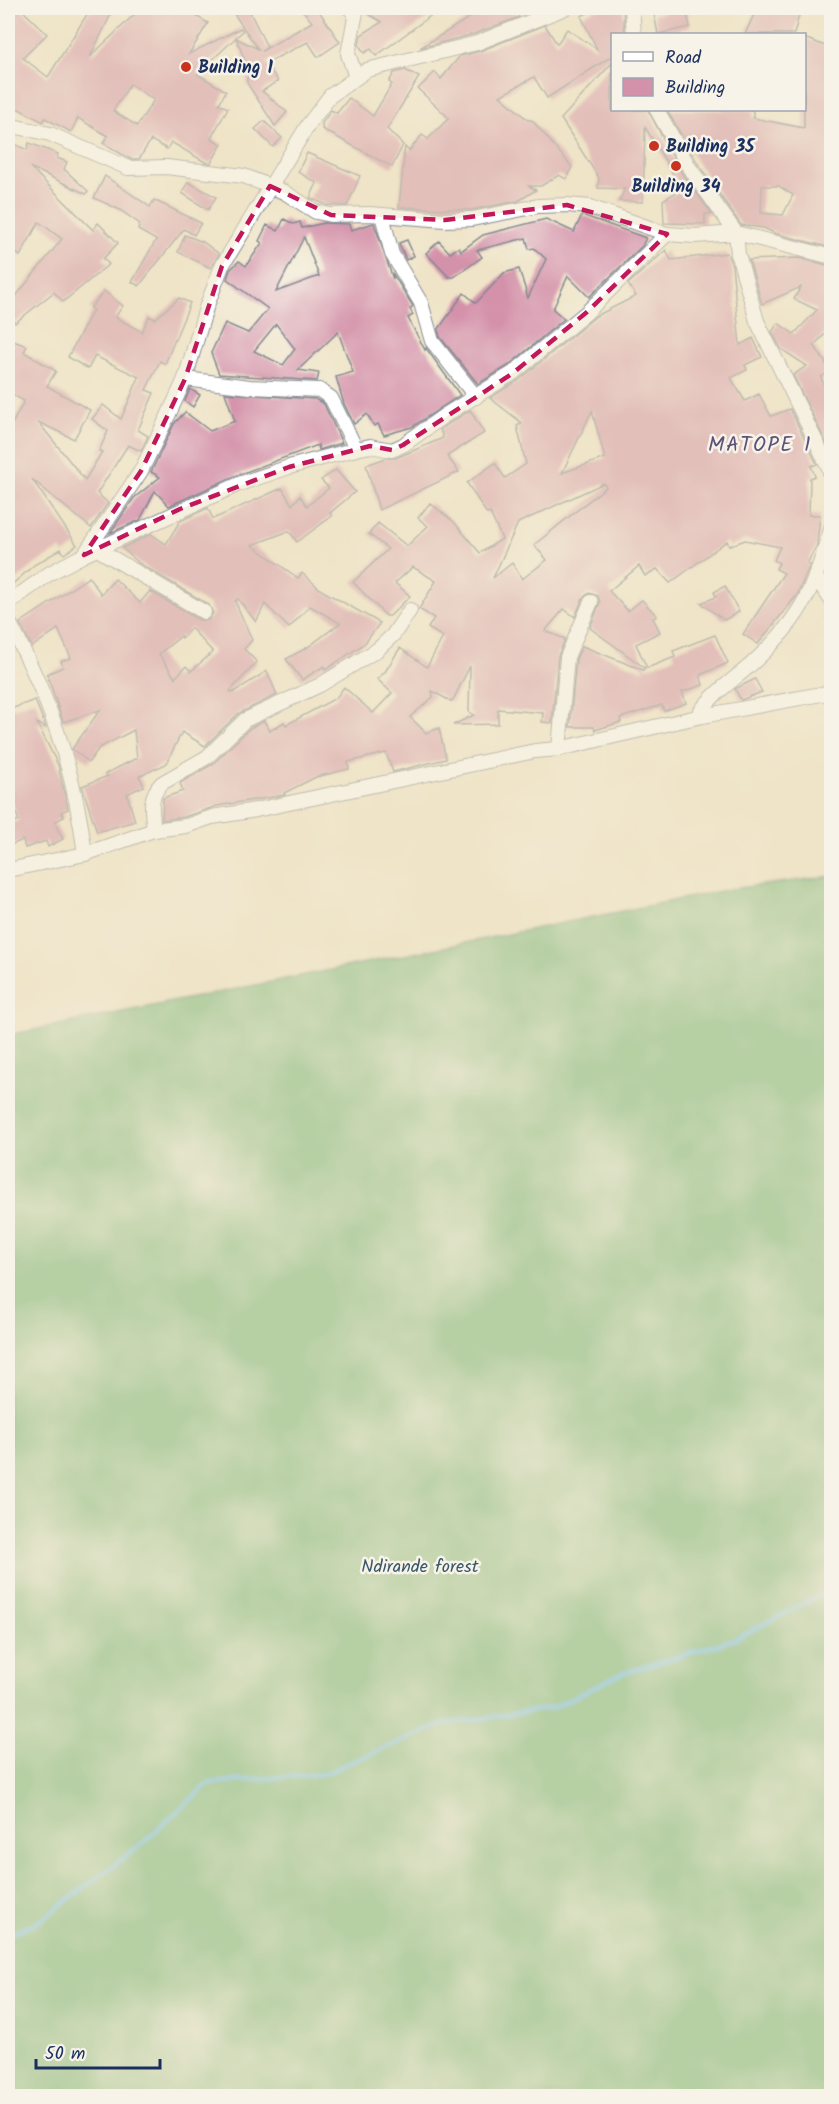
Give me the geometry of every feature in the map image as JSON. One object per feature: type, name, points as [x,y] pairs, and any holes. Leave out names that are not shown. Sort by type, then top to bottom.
[{"type":"street","points":[[349,8],[356,12],[348,54],[356,77]]},
{"type":"street","points":[[84,555],[141,471],[185,380],[206,308],[222,266],[270,186],[330,96],[356,77],[383,64],[477,44],[565,8]]},
{"type":"street","points":[[632,8],[634,33]]},
{"type":"street","points":[[658,111],[689,168],[736,232],[741,264],[757,321],[831,472]]},
{"type":"street","points":[[8,125],[50,134],[128,168],[166,167],[244,176],[270,186],[316,212],[331,215],[472,219],[538,206],[567,205],[590,207],[667,234],[694,236],[736,232],[831,257]]},
{"type":"street","points":[[382,215],[392,254],[421,303],[432,341],[476,398]]},
{"type":"street","points":[[8,603],[50,573],[84,555],[152,526],[180,509],[239,484],[356,449],[370,446],[392,450],[476,398],[513,372],[587,312],[667,234]]},
{"type":"street","points":[[185,380],[250,387],[320,390],[328,393],[356,449]]},
{"type":"street","points":[[696,717],[714,693],[753,662],[790,627],[803,606],[831,526]]},
{"type":"street","points":[[99,550],[204,612]]},
{"type":"street","points":[[815,576],[831,601]]},
{"type":"street","points":[[559,749],[567,657],[591,602]]},
{"type":"street","points":[[154,830],[151,802],[162,783],[207,757],[245,720],[320,685],[377,650],[393,635],[410,610]]},
{"type":"street","points":[[8,620],[32,665],[65,752],[78,802],[85,854]]},
{"type":"street","points":[[8,870],[85,854],[154,830],[186,826],[212,817],[256,810],[535,751],[559,749],[696,717],[831,692]]},
{"type":"highlighted area","points":[[270,186],[331,215],[445,220],[567,205],[667,234],[587,312],[513,373],[403,445],[392,450],[370,446],[289,467],[180,509],[84,555],[141,471],[185,379],[222,266]]},
{"type":"green space","name":"Ndirande forest","points":[[831,876],[831,2096],[8,2096],[8,1035],[731,889]]},
{"type":"building","points":[[8,8],[20,8],[47,34],[23,58],[48,77],[91,8],[114,8],[90,57],[141,8],[182,8],[208,23],[189,54],[241,28],[243,31],[197,74],[226,91],[219,104],[228,108],[211,138],[222,144],[211,163],[205,162],[171,142],[167,149],[151,140],[139,159],[130,159],[103,143],[108,136],[78,118],[71,132],[45,118],[43,122],[8,103]],"holes":[[[130,84],[154,100],[137,126],[113,111]]]},
{"type":"building","points":[[230,8],[248,8],[267,47],[262,51],[312,22],[301,8],[317,8],[340,42],[318,57],[308,42],[266,63],[278,81],[262,91],[287,112],[275,126],[247,83],[247,78],[251,76],[236,38],[258,49]]},
{"type":"building","points":[[364,8],[441,8],[376,56],[371,49],[364,53],[359,45],[361,35],[382,22],[365,12]]},
{"type":"building","points":[[480,8],[502,8],[504,12],[515,8],[519,17],[474,34],[420,48],[472,16],[470,11]]},
{"type":"building","points":[[598,8],[623,8],[625,33],[611,33],[611,57],[547,98],[534,77],[500,96],[528,120],[532,120],[572,167],[566,179],[559,175],[541,186],[529,186],[536,190],[518,201],[471,210],[399,207],[405,147],[409,151],[422,135],[428,139],[449,118],[418,89],[435,72],[441,79],[460,56],[480,51],[545,25],[557,44],[567,29],[597,49],[581,16]]},
{"type":"building","points":[[686,8],[690,27],[658,33],[654,14]]},
{"type":"building","points":[[757,8],[801,8],[794,33],[745,33]]},
{"type":"building","points":[[806,39],[831,48],[831,227],[828,247],[774,233],[764,228],[741,225],[697,162],[668,111],[753,111],[753,118],[804,128]],"holes":[[[762,186],[779,186],[793,195],[783,215],[761,213]]]},
{"type":"building","points":[[611,64],[611,111],[649,111],[681,172],[712,214],[705,214],[705,224],[664,223],[663,200],[682,189],[645,127],[643,202],[619,201],[625,189],[598,188],[599,178],[561,119]]},
{"type":"building","points":[[405,70],[419,77],[387,129],[403,145],[392,167],[322,129],[322,123],[331,110],[337,113],[349,98],[373,116],[392,84],[389,82],[394,73]]},
{"type":"building","points":[[264,121],[282,138],[273,147],[255,129]]},
{"type":"building","points":[[8,141],[27,150],[29,143],[58,154],[57,158],[67,162],[64,169],[88,191],[86,194],[30,167],[93,230],[98,223],[118,243],[103,259],[109,264],[63,302],[54,292],[15,323],[8,313],[8,306],[62,239],[39,222],[20,256],[8,246]]},
{"type":"building","points":[[307,153],[360,176],[347,206],[327,205],[310,198],[317,183],[298,172]]},
{"type":"building","points":[[105,176],[150,207],[154,200],[201,223],[194,235],[184,229],[139,286],[132,282],[156,240],[138,230],[140,224],[120,210],[94,198]]},
{"type":"building","points":[[188,182],[216,197],[208,210],[182,193]]},
{"type":"building","points":[[582,215],[646,238],[642,246],[589,297],[568,276],[553,309],[564,319],[508,366],[478,384],[440,337],[438,330],[464,293],[476,303],[504,273],[519,269],[528,298],[546,259],[534,248],[529,249],[526,238],[477,250],[482,257],[454,277],[449,277],[426,253],[439,241],[450,253],[459,247],[461,251],[483,235],[546,219],[574,232]]},
{"type":"building","points":[[284,219],[293,224],[300,222],[302,228],[324,223],[349,224],[351,230],[374,223],[393,279],[393,274],[413,306],[410,309],[413,315],[408,318],[425,350],[426,348],[460,395],[412,427],[384,435],[378,424],[374,426],[367,414],[354,424],[344,404],[336,377],[353,372],[338,332],[298,370],[319,373],[317,381],[219,374],[211,353],[225,323],[248,333],[268,309],[227,279],[230,270],[239,261],[246,266],[262,243],[259,241],[267,225],[278,231]],"holes":[[[304,237],[319,276],[276,292]],[[276,324],[295,349],[283,365],[254,351]]]},
{"type":"building","points":[[185,235],[203,242],[219,254],[211,268],[178,252]]},
{"type":"building","points":[[407,240],[414,256],[406,260],[399,243]]},
{"type":"building","points":[[666,250],[671,260],[727,253],[732,265],[740,345],[753,338],[762,357],[745,365],[747,370],[731,378],[745,401],[759,394],[771,416],[790,409],[817,464],[811,466],[815,476],[810,478],[809,515],[820,515],[817,545],[807,564],[810,565],[797,595],[758,644],[743,634],[784,573],[776,569],[779,563],[774,560],[780,547],[745,540],[729,546],[727,541],[670,583],[657,569],[645,576],[639,566],[609,591],[628,611],[642,600],[657,616],[653,618],[660,632],[636,644],[647,668],[675,657],[673,651],[715,635],[728,663],[700,675],[703,685],[682,692],[686,703],[664,711],[662,705],[620,718],[621,722],[595,730],[594,727],[570,727],[576,659],[582,646],[643,670],[645,668],[590,628],[600,602],[598,596],[589,593],[583,598],[575,617],[564,609],[545,631],[565,639],[558,656],[552,723],[542,722],[543,713],[498,709],[498,724],[453,725],[474,715],[469,712],[470,666],[452,702],[432,691],[433,697],[410,717],[426,733],[439,728],[446,759],[393,772],[386,753],[348,762],[349,769],[316,777],[284,793],[285,795],[217,806],[184,817],[162,820],[163,798],[183,791],[180,783],[213,764],[250,728],[264,721],[270,731],[284,722],[286,725],[336,698],[344,687],[373,713],[392,693],[377,679],[385,672],[400,648],[427,667],[443,637],[428,628],[434,618],[419,609],[436,581],[413,567],[395,583],[410,596],[390,616],[386,616],[353,582],[388,549],[369,534],[378,523],[407,546],[428,526],[418,518],[430,503],[454,522],[480,553],[502,539],[490,513],[487,514],[467,483],[495,463],[505,478],[526,464],[517,426],[522,423],[490,398],[519,380],[596,316],[636,296],[628,284]],"holes":[[[592,411],[605,458],[562,473]],[[604,483],[606,487],[534,545],[547,560],[522,579],[512,563],[493,578],[518,523]]]},
{"type":"building","points":[[799,258],[831,266],[831,321],[826,333],[814,345],[831,371],[821,377],[831,406],[831,453],[793,375],[807,366],[781,349],[772,332],[778,323],[794,334],[817,310],[794,299],[801,287],[762,304],[749,260]]},
{"type":"building","points":[[104,291],[123,306],[115,317],[142,332],[149,316],[155,319],[179,298],[190,303],[165,364],[160,361],[146,390],[154,393],[138,430],[148,436],[141,451],[128,445],[97,493],[108,503],[91,528],[32,479],[77,545],[64,554],[61,549],[34,565],[8,588],[8,432],[24,401],[8,392],[8,339],[27,346],[24,352],[56,371],[47,386],[90,410],[74,439],[38,422],[85,480],[102,452],[99,451],[108,431],[92,419],[103,405],[121,419],[139,377],[95,356],[88,369],[68,357],[93,310],[90,308]]},
{"type":"building","points":[[190,389],[200,395],[193,407],[185,401]]},
{"type":"building","points":[[225,393],[315,399],[324,404],[342,443],[319,450],[318,445],[235,476],[169,506],[155,491],[140,520],[110,533],[134,498],[160,477],[151,472],[174,424],[185,412],[210,431],[235,421]]},
{"type":"building","points":[[470,410],[484,433],[447,456],[459,472],[379,510],[366,465],[386,458],[396,458],[443,438],[440,429]]},
{"type":"building","points":[[336,470],[355,492],[330,513],[332,516],[297,542],[289,531],[252,545],[298,578],[302,573],[321,590],[380,623],[365,643],[325,670],[324,666],[302,680],[286,659],[308,647],[340,623],[310,606],[289,628],[265,604],[256,622],[238,599],[235,601],[252,640],[244,649],[257,662],[230,691],[232,693],[267,671],[277,695],[239,713],[205,746],[182,732],[166,764],[139,776],[144,786],[127,794],[135,821],[97,832],[82,786],[108,776],[105,774],[137,758],[134,730],[99,748],[89,762],[72,749],[100,710],[63,722],[47,674],[63,667],[61,661],[71,658],[58,629],[32,647],[20,623],[89,577],[101,594],[115,579],[140,603],[150,591],[199,620],[208,620],[213,613],[209,605],[139,563],[122,548],[151,534],[166,544],[180,521],[208,508],[213,519],[282,488],[292,505],[300,496],[307,506],[329,488],[321,480]],"holes":[[[191,628],[213,652],[191,671],[186,666],[175,678],[159,654],[181,636],[182,638]]]},
{"type":"building","points":[[725,586],[739,612],[724,620],[701,603],[716,597],[714,592]]},
{"type":"building","points":[[755,679],[762,692],[741,700],[735,689]]},
{"type":"building","points":[[35,700],[46,728],[37,723],[58,765],[68,809],[61,812],[64,817],[54,822],[63,839],[48,847],[46,841],[25,848],[23,840],[8,846],[8,825],[19,820],[8,794],[8,710]]},
{"type":"waterway","points":[[8,1935],[40,1921],[137,1848],[209,1783],[323,1774],[441,1725],[552,1708],[621,1674],[735,1639],[832,1589]]},
{"type":"place","name":"Building 1","points":[[186,67]]},
{"type":"place","name":"Building 35","points":[[654,146]]},
{"type":"place","name":"Building 34","points":[[676,166]]},
{"type":"district","name":"MATOPE 1","points":[[760,444]]}]
